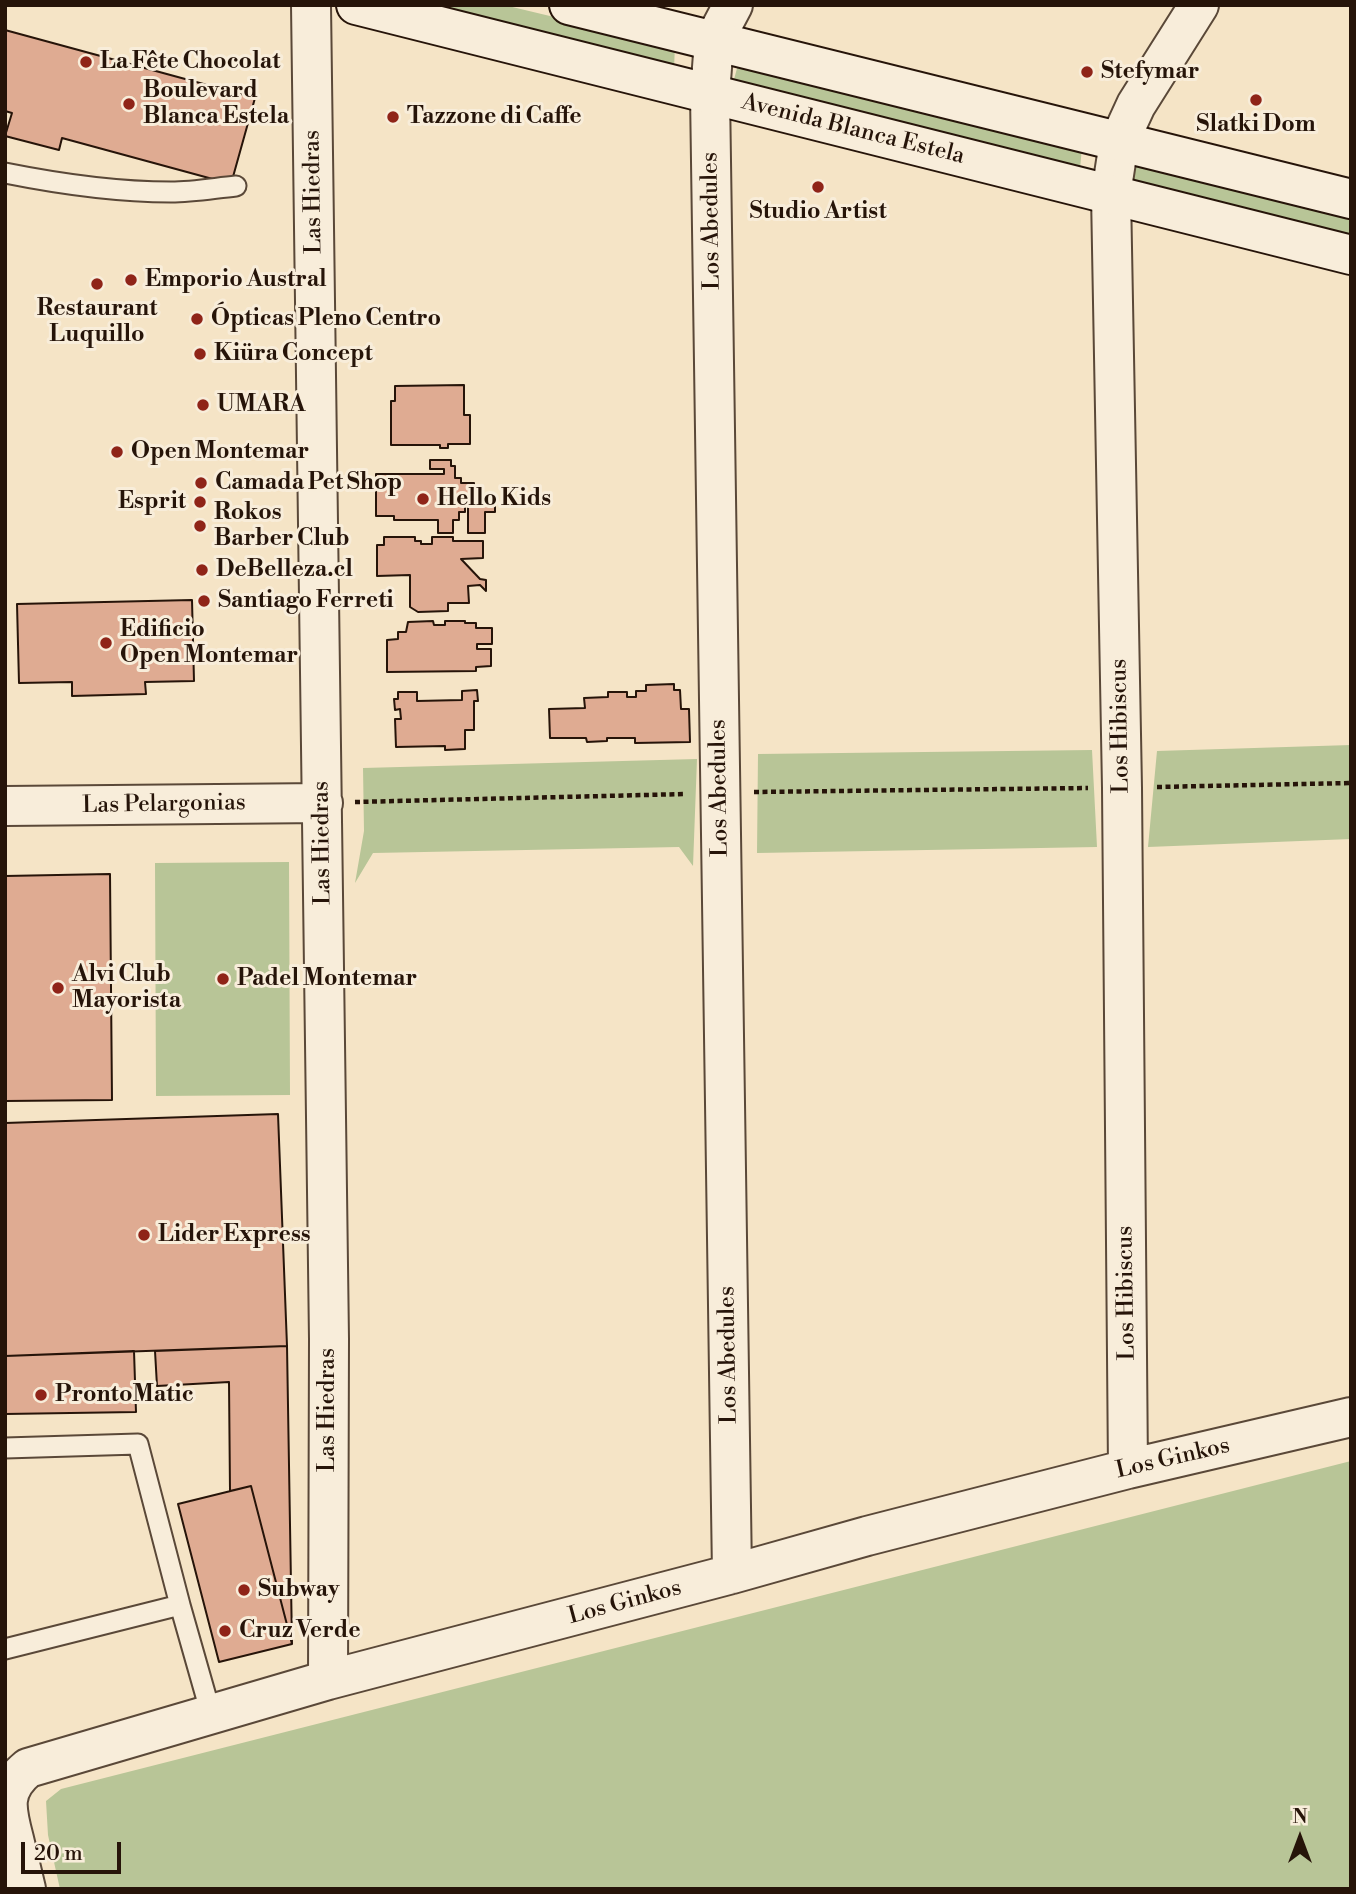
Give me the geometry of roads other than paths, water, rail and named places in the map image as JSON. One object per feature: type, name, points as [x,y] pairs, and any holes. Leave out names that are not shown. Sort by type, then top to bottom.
[{"type":"street","name":"Las Hiedras","points":[[311,5],[329,1339],[328,1680]]},
{"type":"street","name":"Avenida Blanca Estela","points":[[356,5],[1351,255]]},
{"type":"street","points":[[569,5],[1351,199]]},
{"type":"street","name":"Los Abedules","points":[[732,1574],[710,94],[715,41],[733,5]]},
{"type":"street","name":"Los Hibiscus","points":[[1128,1469],[1122,788],[1111,194],[1119,142],[1136,105],[1199,5]]},
{"type":"street","name":"Las Pelargonias","points":[[5,806],[323,803]]},
{"type":"street","name":"Los Ginkos","points":[[26,1889],[7,1812],[7,1798],[19,1775],[28,1768],[328,1680],[867,1536],[1128,1469],[1351,1417]]},
{"type":"lane","points":[[5,173],[120,190],[174,192],[236,186]]},
{"type":"lane","points":[[5,1448],[138,1444],[211,1714]]},
{"type":"lane","points":[[5,1648],[180,1605]]},
{"type":"place","name":"La Fête Chocolat","points":[[86,62]]},
{"type":"place","name":"Stefymar","points":[[1087,72]]},
{"type":"place","name":"Slatki Dom","points":[[1256,100]]},
{"type":"place","name":"Boulevard Blanca Estela","points":[[129,104]]},
{"type":"place","name":"Tazzone di Caffe","points":[[393,117]]},
{"type":"place","name":"Studio Artist","points":[[818,187]]},
{"type":"place","name":"Emporio Austral","points":[[131,280]]},
{"type":"place","name":"Restaurant Luquillo","points":[[97,284]]},
{"type":"place","name":"Ópticas Pleno Centro","points":[[197,319]]},
{"type":"place","name":"Kiüra Concept","points":[[200,354]]},
{"type":"place","name":"UMARA","points":[[203,405]]},
{"type":"place","name":"Open Montemar","points":[[117,452]]},
{"type":"place","name":"Camada Pet Shop","points":[[201,483]]},
{"type":"place","name":"Hello Kids","points":[[423,499]]},
{"type":"place","name":"Esprit","points":[[200,502]]},
{"type":"place","name":"Rokos Barber Club","points":[[200,526]]},
{"type":"place","name":"DeBelleza.cl","points":[[202,570]]},
{"type":"place","name":"Santiago Ferreti","points":[[204,601]]},
{"type":"place","name":"Edificio Open Montemar","points":[[106,643]]},
{"type":"place","name":"Padel Montemar","points":[[223,979]]},
{"type":"place","name":"Alvi Club Mayorista","points":[[58,988]]},
{"type":"place","name":"Lider Express","points":[[144,1235]]},
{"type":"place","name":"ProntoMatic","points":[[41,1395]]},
{"type":"place","name":"Subway","points":[[244,1590]]},
{"type":"place","name":"Cruz Verde","points":[[225,1631]]}]
